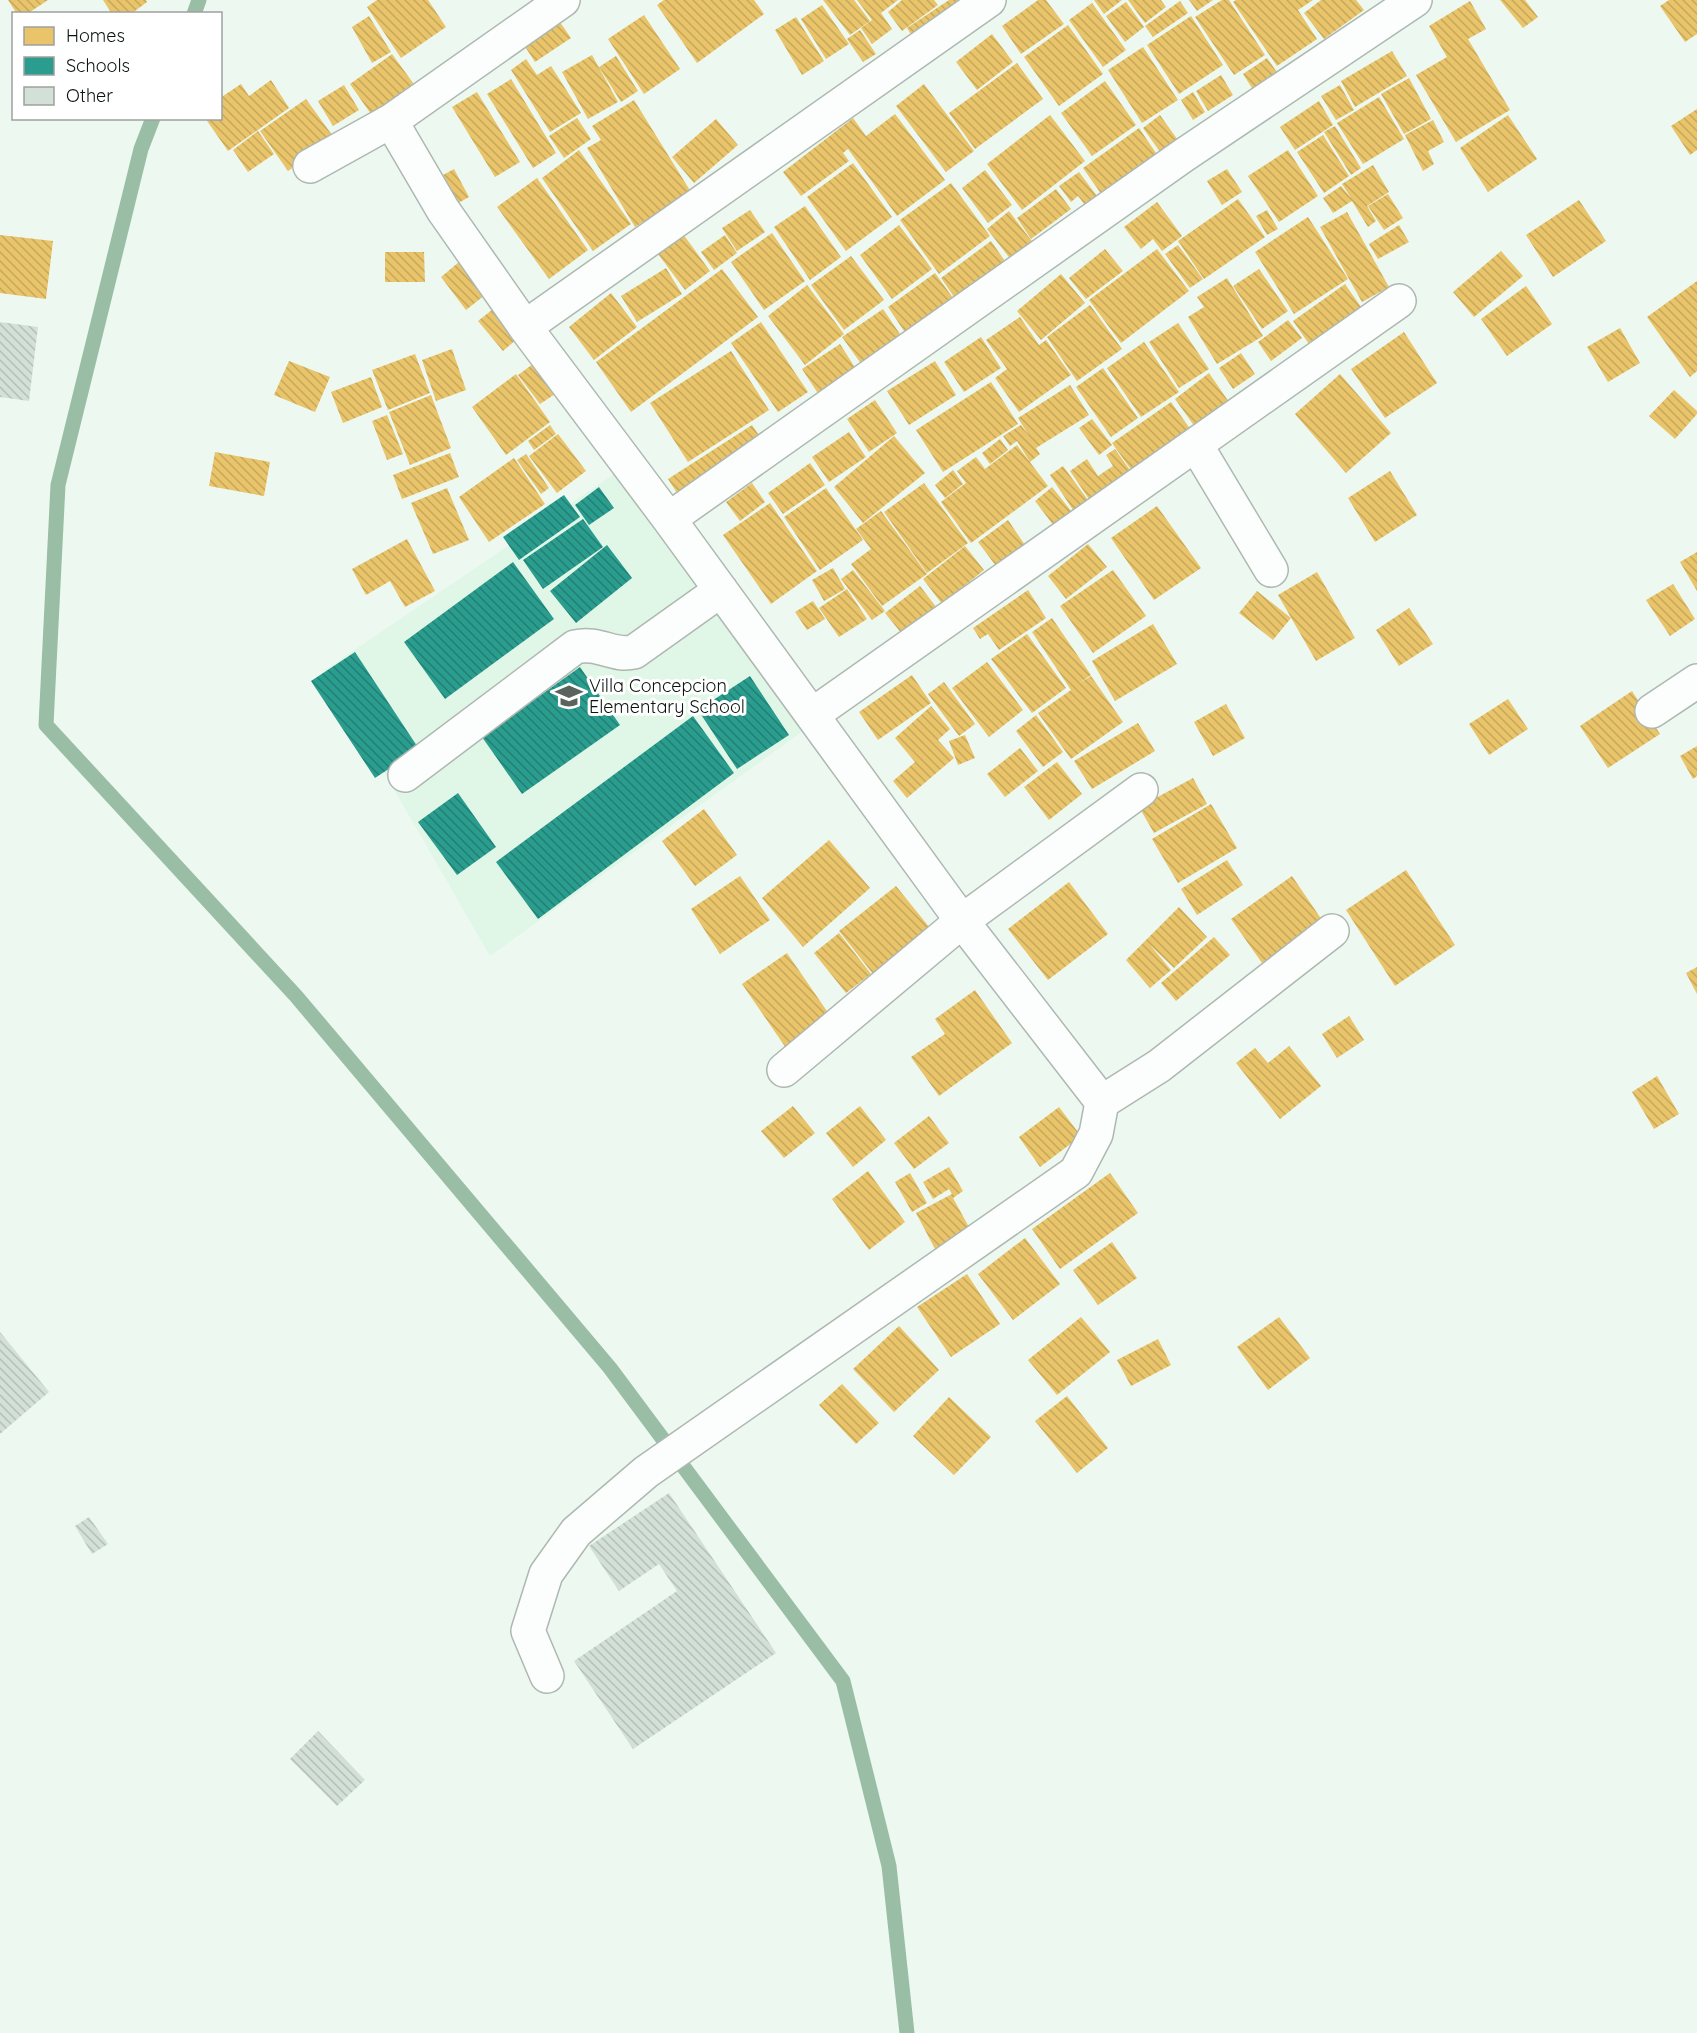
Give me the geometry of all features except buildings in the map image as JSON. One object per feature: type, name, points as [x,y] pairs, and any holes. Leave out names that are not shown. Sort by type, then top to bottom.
[{"type":"street","points":[[310,166],[391,121],[563,0]]},
{"type":"street","points":[[525,327],[989,0]]},
{"type":"street","points":[[669,519],[1184,155],[1415,0]]},
{"type":"street","points":[[391,121],[443,210],[525,327],[669,519],[962,921],[1102,1102]]},
{"type":"street","points":[[812,715],[1399,301]]},
{"type":"street","points":[[1196,445],[1271,570]]},
{"type":"street","points":[[405,775],[575,647],[585,644],[624,654],[634,652],[721,590]]},
{"type":"street","points":[[1652,711],[1697,681]]},
{"type":"street","points":[[784,1070],[962,921],[1142,790]]},
{"type":"street","points":[[547,1676],[528,1631],[546,1574],[576,1532],[646,1472],[1076,1172],[1096,1134],[1102,1102],[1159,1066],[1332,931]]},
{"type":"shaded area","name":"Villa Concepcion Elementary School","points":[[623,468],[817,721],[490,956],[325,670]]},
{"type":"waterway","points":[[195,12],[199,0]]},
{"type":"waterway","points":[[152,120],[141,149],[58,485],[46,725],[296,996],[610,1368],[843,1681],[889,1866],[907,2033]]},
{"type":"place","name":"Villa Concepcion Elementary School","points":[[569,696]]}]
